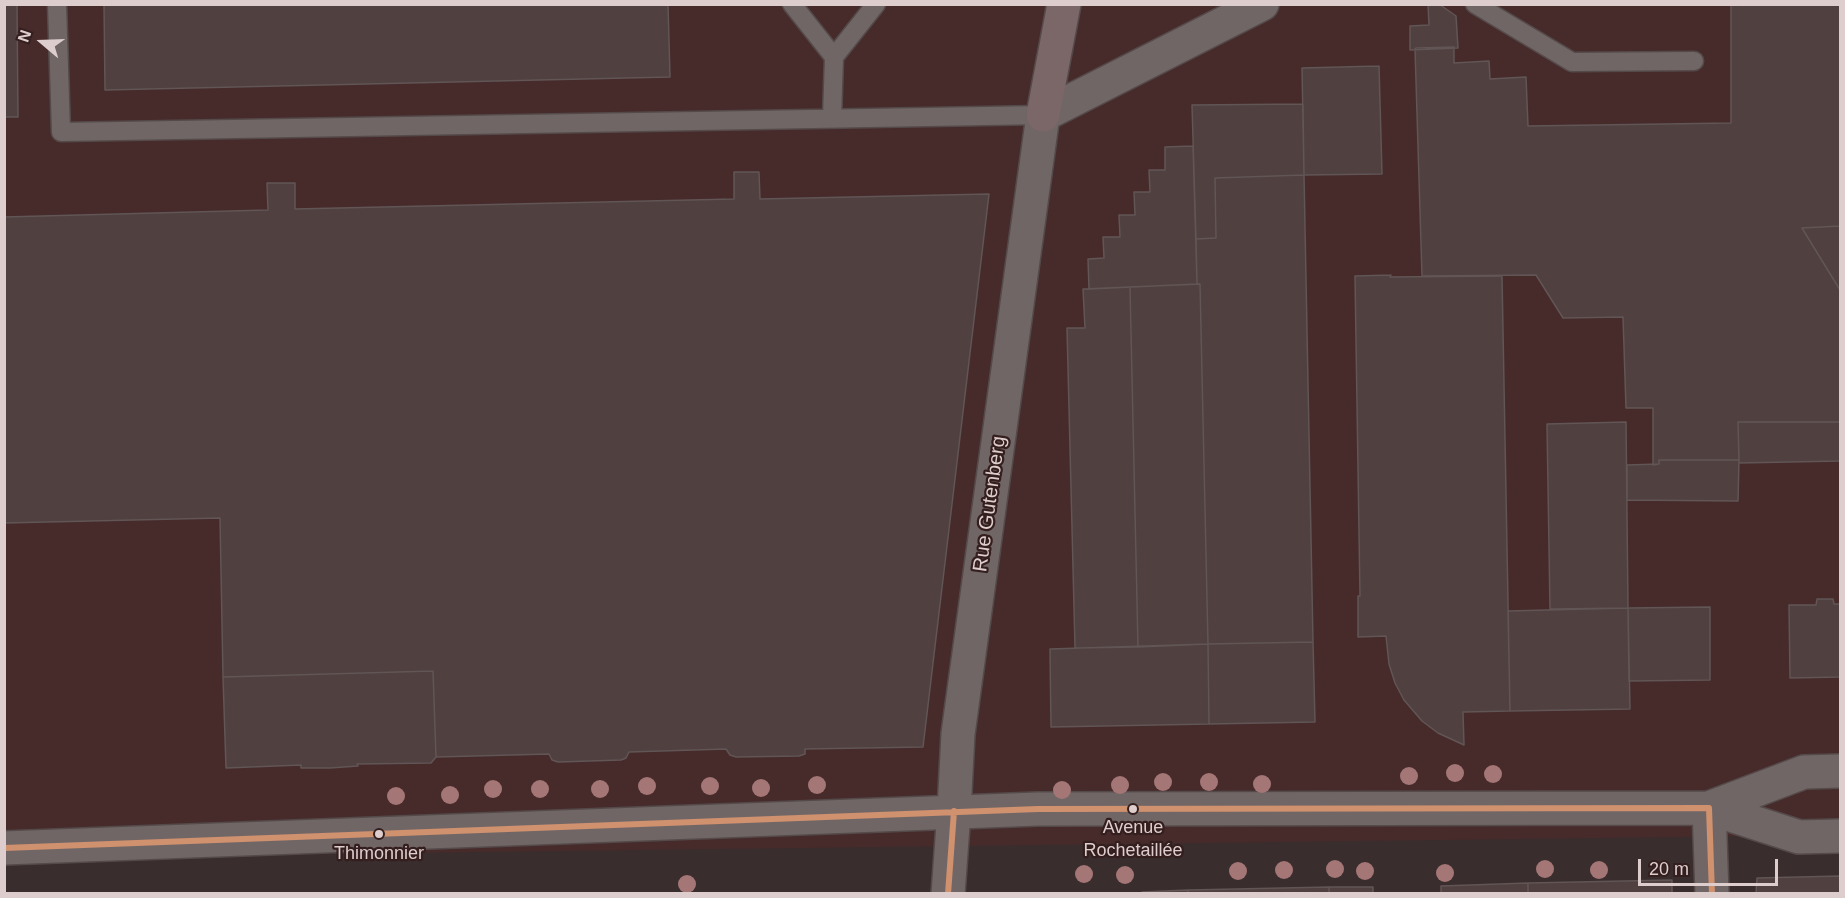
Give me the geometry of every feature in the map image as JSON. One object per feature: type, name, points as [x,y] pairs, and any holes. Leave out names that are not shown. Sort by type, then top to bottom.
[{"type":"highway","points":[[1042,115],[1064,4]]},
{"type":"street","points":[[1042,115],[1262,4]]},
{"type":"street","name":"Rue Gutenberg","points":[[948,894],[958,734],[1042,115]]},
{"type":"street","points":[[1709,808],[1804,772],[1840,771]]},
{"type":"street","points":[[1709,808],[1712,894]]},
{"type":"street","points":[[4,848],[954,811],[1709,808],[1799,837],[1840,836]]},
{"type":"lane","points":[[57,4],[61,132],[1042,115]]},
{"type":"lane","points":[[792,4],[834,57]]},
{"type":"lane","points":[[832,118],[834,57],[876,4]]},
{"type":"lane","points":[[1475,4],[1572,62],[1694,61]]},
{"type":"shaded area","points":[[4,5],[1840,5],[1840,835],[5,858]]},
{"type":"building","points":[[4,4],[17,4],[18,117],[4,117]]},
{"type":"building","points":[[104,4],[668,4],[670,77],[105,90]]},
{"type":"building","points":[[1428,4],[1439,4],[1456,16],[1458,48],[1410,50],[1410,26],[1429,25]]},
{"type":"building","points":[[1731,4],[1840,4],[1840,226],[1802,228],[1840,290],[1840,422],[1738,422],[1739,460],[1659,460],[1659,464],[1653,465],[1653,408],[1626,408],[1623,317],[1563,318],[1536,275],[1422,276],[1415,49],[1454,47],[1454,63],[1489,61],[1490,79],[1526,77],[1528,126],[1731,123]]},
{"type":"building","points":[[1379,66],[1382,174],[1304,175],[1302,68]]},
{"type":"building","points":[[1303,104],[1304,175],[1215,178],[1216,238],[1196,239],[1192,105]]},
{"type":"building","points":[[1193,146],[1197,284],[1089,289],[1088,259],[1104,258],[1103,237],[1120,237],[1119,215],[1135,215],[1134,192],[1150,192],[1149,170],[1165,170],[1165,147]]},
{"type":"building","points":[[734,172],[759,172],[760,199],[989,194],[923,747],[805,749],[805,754],[799,756],[736,757],[730,755],[726,749],[629,752],[626,758],[621,760],[558,762],[552,760],[549,754],[436,757],[433,671],[223,677],[220,518],[4,523],[4,217],[268,210],[267,183],[295,183],[295,209],[734,199]]},
{"type":"building","points":[[1304,175],[1313,642],[1208,644],[1200,284],[1197,284],[1196,239],[1216,238],[1215,178]]},
{"type":"building","points":[[1840,226],[1840,290],[1802,228]]},
{"type":"building","points":[[1391,275],[1390,277],[1502,276],[1510,711],[1463,712],[1464,745],[1438,733],[1422,721],[1404,700],[1389,664],[1386,636],[1358,637],[1358,596],[1360,596],[1355,276]]},
{"type":"building","points":[[1200,284],[1208,644],[1138,647],[1130,287]]},
{"type":"building","points":[[1130,287],[1138,647],[1075,648],[1067,328],[1085,328],[1083,289]]},
{"type":"building","points":[[1626,422],[1628,608],[1550,609],[1547,424]]},
{"type":"building","points":[[1738,422],[1840,422],[1840,461],[1739,463]]},
{"type":"building","points":[[1659,460],[1739,460],[1738,501],[1627,500],[1627,465],[1659,464]]},
{"type":"building","points":[[1817,599],[1833,599],[1834,604],[1840,604],[1840,677],[1790,678],[1789,605],[1816,605]]},
{"type":"building","points":[[1710,607],[1710,680],[1629,681],[1628,608]]},
{"type":"building","points":[[1628,608],[1630,709],[1510,711],[1508,611]]},
{"type":"building","points":[[1313,642],[1315,722],[1209,724],[1208,644]]},
{"type":"building","points":[[1208,644],[1209,724],[1051,727],[1050,649]]},
{"type":"building","points":[[433,671],[436,757],[431,763],[357,764],[358,766],[330,768],[301,768],[301,765],[226,768],[223,677]]},
{"type":"building","points":[[1840,876],[1840,894],[1756,894],[1757,878]]},
{"type":"building","points":[[1672,880],[1672,894],[1528,894],[1528,883]]},
{"type":"building","points":[[1528,883],[1528,894],[1441,894],[1441,886]]},
{"type":"building","points":[[1329,887],[1373,887],[1373,894],[1329,894]]},
{"type":"building","points":[[1329,887],[1329,894],[1188,894],[1188,890]]},
{"type":"building","points":[[1188,890],[1188,894],[1142,894],[1142,892]]},
{"type":"transit line","points":[[4,848],[1038,809],[1709,808],[1712,894]]},
{"type":"transit line","points":[[948,894],[954,811]]},
{"type":"place","name":"Avenue Rochetaillée","points":[[1133,809]]},
{"type":"place","name":"Thimonnier","points":[[379,834]]}]
